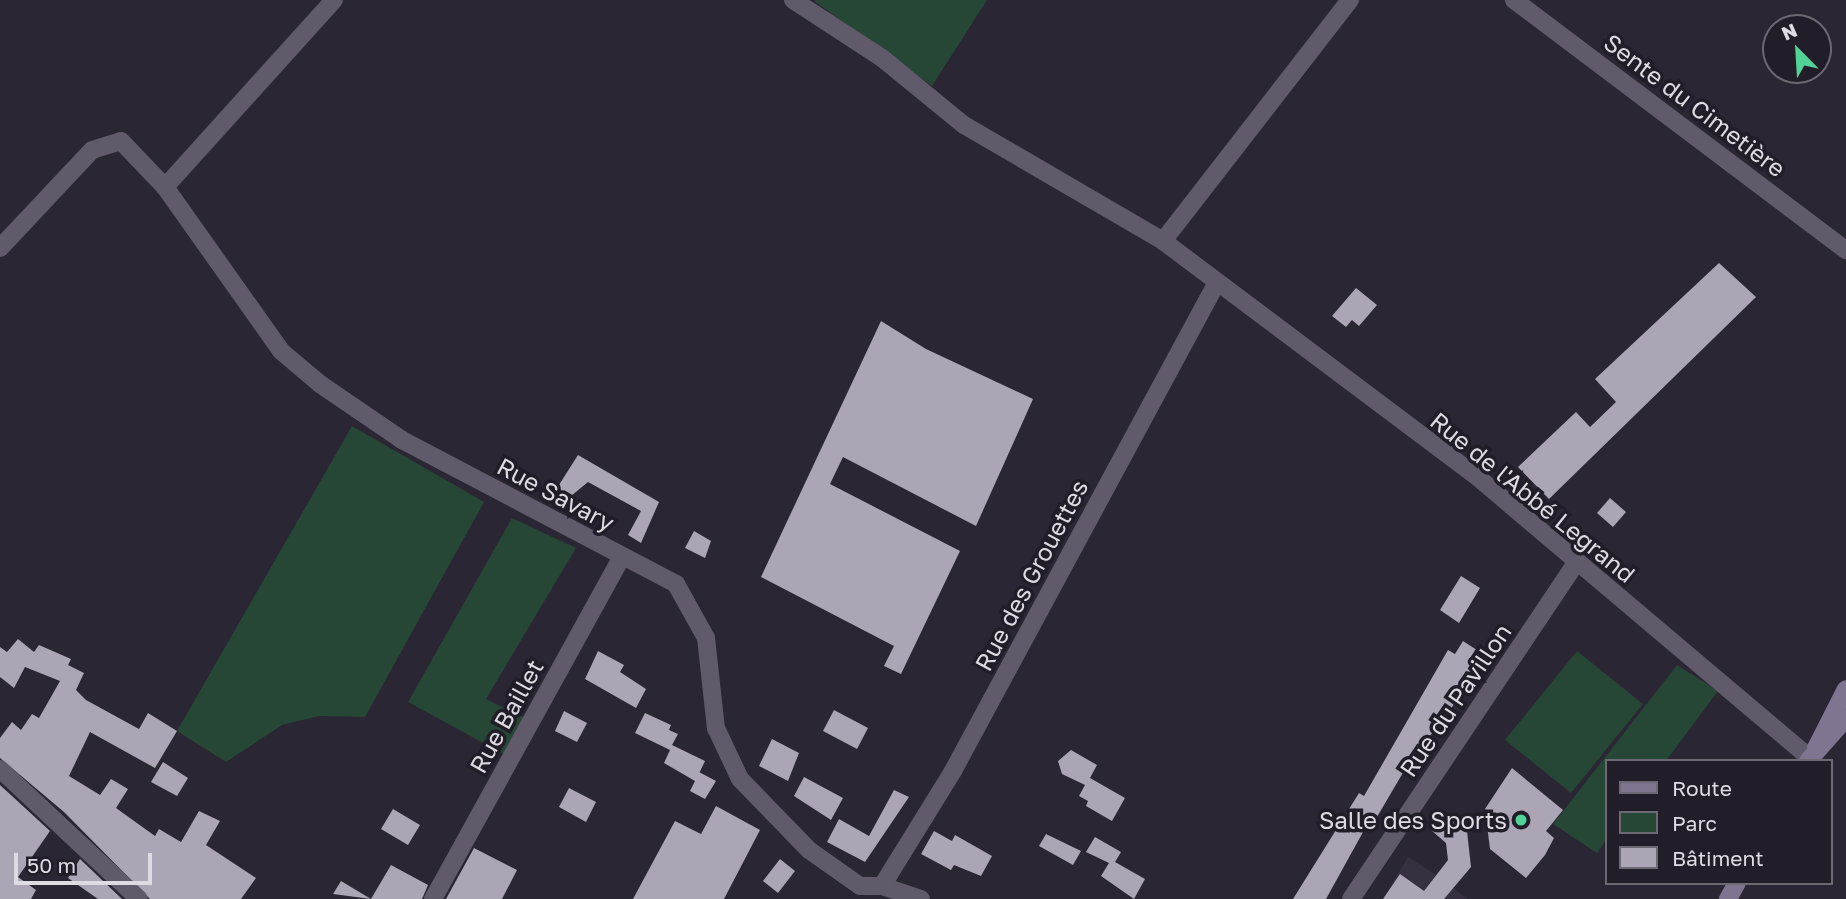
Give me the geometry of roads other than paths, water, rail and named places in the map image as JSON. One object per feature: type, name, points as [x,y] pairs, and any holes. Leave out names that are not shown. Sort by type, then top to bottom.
[{"type":"street","points":[[165,187],[334,0]]},
{"type":"street","name":"Rue de l'Abbé Legrand","points":[[793,0],[882,58],[964,125],[1163,241],[1216,284],[1475,475],[1576,563],[1812,756]]},
{"type":"street","points":[[1163,241],[1350,0]]},
{"type":"street","name":"Sente du Cimetière","points":[[1514,0],[1846,250]]},
{"type":"street","name":"Rue Savary","points":[[0,248],[86,155],[113,141],[125,144],[165,187],[281,351],[320,384],[402,440],[676,584],[699,623],[713,661],[716,728],[740,779],[809,850],[870,891],[921,899]]},
{"type":"street","name":"Rue des Grouettes","points":[[870,891],[953,771],[1216,284]]},
{"type":"street","name":"Rue Baillet","points":[[433,899],[622,557]]},
{"type":"street","name":"Rue du Pavillon","points":[[1351,899],[1576,563]]},
{"type":"street","points":[[1812,756],[1846,689]]},
{"type":"street","points":[[1812,756],[1846,718]]},
{"type":"street","points":[[0,769],[139,899]]},
{"type":"place","name":"Salle des Sports","points":[[1521,820]]}]
